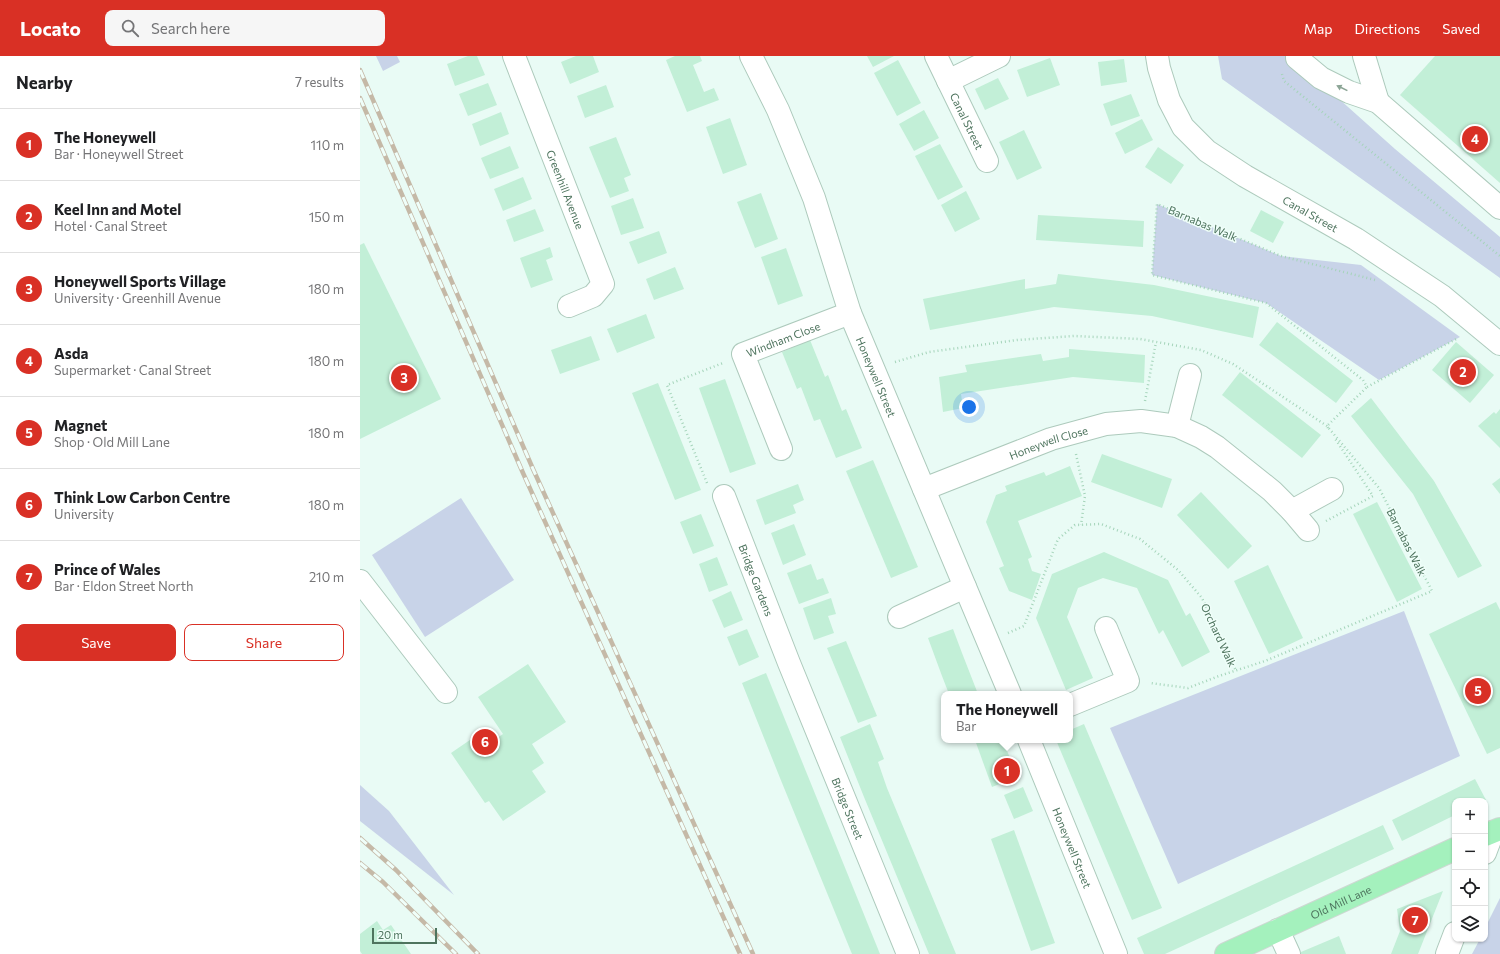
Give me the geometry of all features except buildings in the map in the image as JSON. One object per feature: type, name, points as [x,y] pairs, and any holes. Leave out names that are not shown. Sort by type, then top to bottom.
[{"type":"highway","name":"Old Mill Lane","points":[[1226,954],[1452,850]]},
{"type":"street","name":"Greenhill Avenue","points":[[514,56],[603,284],[593,296],[569,306]]},
{"type":"street","name":"Honeywell Street","points":[[751,56],[778,110],[814,198],[850,313],[1009,691]]},
{"type":"street","name":"Canal Street","points":[[936,56],[987,162]]},
{"type":"street","name":"Canal Street","points":[[948,81],[999,56]]},
{"type":"street","name":"Canal Street","points":[[1157,56],[1159,68],[1170,100],[1183,127],[1207,151],[1245,176],[1356,239],[1442,296],[1500,344]]},
{"type":"street","points":[[1364,56],[1378,102]]},
{"type":"street","points":[[1288,62],[1297,58],[1321,78],[1349,92],[1378,102],[1500,208]]},
{"type":"street","name":"Windham Close","points":[[781,449],[743,354],[850,313]]},
{"type":"street","points":[[1177,426],[1190,375]]},
{"type":"street","name":"Honeywell Close","points":[[924,489],[1051,439],[1106,424],[1141,421],[1177,426],[1201,436],[1272,491],[1308,530]]},
{"type":"street","points":[[1292,511],[1332,489]]},
{"type":"street","name":"Bridge Gardens","points":[[724,496],[789,663]]},
{"type":"street","points":[[360,581],[446,692]]},
{"type":"street","points":[[900,618],[965,587]]},
{"type":"street","points":[[1073,704],[1128,681],[1106,628]]},
{"type":"street","name":"Bridge Street","points":[[789,663],[908,954]]},
{"type":"street","name":"Honeywell Street","points":[[1030,743],[1116,954]]},
{"type":"street","points":[[1488,845],[1493,832]]},
{"type":"street","points":[[1278,930],[1289,954]]},
{"type":"street","points":[[1447,954],[1452,941]]},
{"type":"path","points":[[1288,62],[1284,81],[1500,256]]},
{"type":"path","name":"Barnabas Walk","points":[[1367,387],[1363,380],[1266,303],[1152,275],[1157,204],[1281,256],[1380,281]]},
{"type":"path","points":[[1328,426],[1367,387],[1479,326]]},
{"type":"path","name":"Barnabas Walk","points":[[873,368],[929,352],[1017,340],[1074,336],[1140,339],[1201,350],[1232,364],[1328,426],[1379,488],[1432,591],[1352,624]]},
{"type":"path","points":[[1141,421],[1156,342]]},
{"type":"path","points":[[724,496],[714,499],[667,385],[743,354]]},
{"type":"path","points":[[1071,434],[1086,496],[1081,525]]},
{"type":"path","name":"Orchard Walk","points":[[988,642],[1024,626],[1058,539],[1075,525],[1101,524],[1140,539],[1178,570],[1202,598],[1236,671],[1265,661],[1352,624]]},
{"type":"path","points":[[1128,681],[1188,688],[1236,671]]},
{"type":"shaded area","points":[[376,56],[397,56],[400,62],[383,71]]},
{"type":"shaded area","points":[[1218,56],[1291,56],[1395,149],[1500,237],[1500,278],[1222,79]]},
{"type":"shaded area","points":[[1157,204],[1281,256],[1361,265],[1460,337],[1379,380],[1266,303],[1152,275]]},
{"type":"shaded area","points":[[461,498],[514,580],[425,637],[372,555]]},
{"type":"shaded area","points":[[1404,611],[1460,756],[1178,884],[1110,728]]},
{"type":"shaded area","points":[[360,785],[389,811],[454,895],[360,821]]},
{"type":"shaded area","points":[[1500,898],[1500,954],[1472,954],[1478,942],[1488,942],[1488,922]]},
{"type":"railway","points":[[360,70],[533,469],[753,954]]},
{"type":"railway","points":[[360,98],[523,473],[740,954]]},
{"type":"railway","points":[[360,838],[396,870],[478,954]]},
{"type":"railway","points":[[360,863],[383,882],[456,954]]},
{"type":"place","name":"Asda","points":[[1475,139]]},
{"type":"place","name":"Keel Inn and Motel","points":[[1463,372]]},
{"type":"place","name":"Honeywell Sports Village","points":[[404,378]]},
{"type":"place","name":"Magnet","points":[[1478,691]]},
{"type":"place","name":"Think Low Carbon Centre","points":[[485,742]]},
{"type":"place","name":"The Honeywell","points":[[1007,771]]},
{"type":"place","name":"Prince of Wales","points":[[1415,920]]}]
